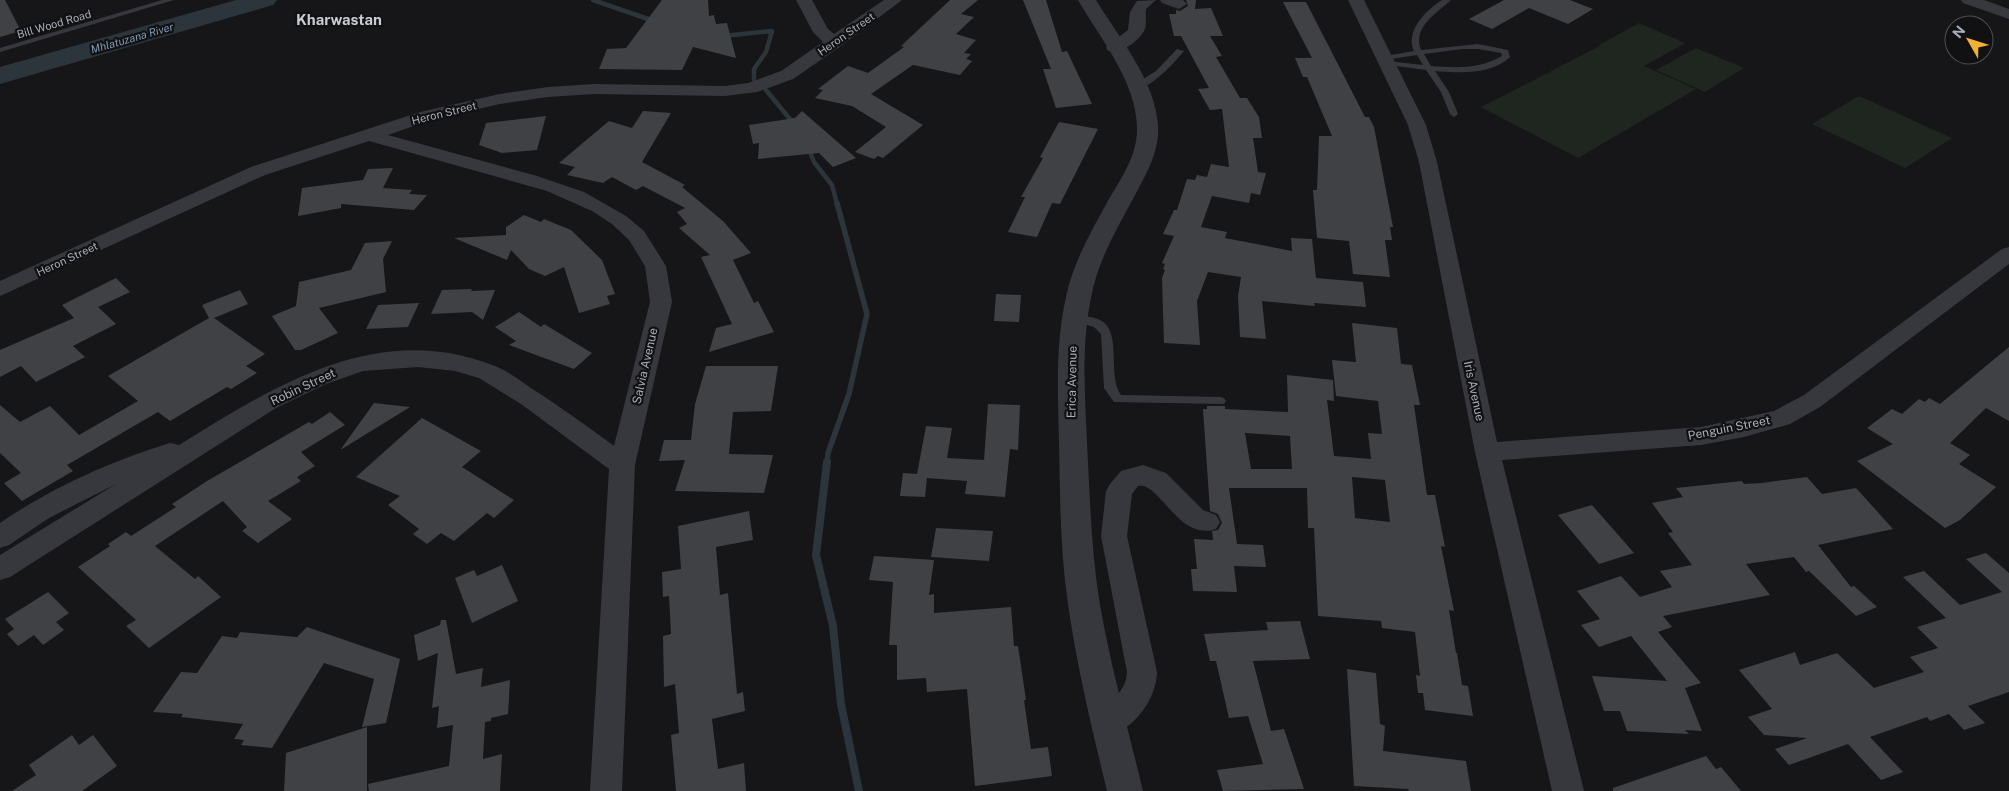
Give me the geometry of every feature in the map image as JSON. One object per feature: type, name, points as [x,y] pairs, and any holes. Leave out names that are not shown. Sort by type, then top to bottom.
[{"type":"street","points":[[804,0],[821,32],[834,43]]},
{"type":"street","name":"Heron Street","points":[[0,290],[258,171],[451,109],[548,92],[594,88],[725,91],[752,88],[787,75],[894,0]]},
{"type":"street","name":"Erica Avenue","points":[[1087,0],[1137,87],[1145,104],[1148,125],[1147,146],[1089,265],[1079,295],[1075,318],[1071,408],[1075,510],[1084,602],[1125,791]]},
{"type":"street","points":[[1114,47],[1134,33],[1137,27],[1135,16],[1137,9],[1148,0]]},
{"type":"street","name":"Iris Avenue","points":[[1356,0],[1417,125],[1428,162],[1487,452],[1568,791]]},
{"type":"street","points":[[1969,0],[2009,14]]},
{"type":"street","name":"Salvia Avenue","points":[[368,135],[530,179],[576,195],[604,210],[628,228],[650,253],[660,274],[661,302],[622,465],[606,791]]},
{"type":"street","name":"Penguin Street","points":[[1487,452],[1700,436],[1744,428],[1780,418],[1812,401],[2009,254]]},
{"type":"street","name":"Robin Street","points":[[0,569],[268,402],[314,379],[350,366],[381,360],[420,359],[454,363],[487,372],[581,434],[622,465]]},
{"type":"street","points":[[0,538],[53,503],[98,480],[213,437]]},
{"type":"street","points":[[1109,723],[1133,700],[1143,685],[1142,672],[1114,536],[1120,491],[1130,478],[1143,475],[1156,480],[1194,517],[1207,522]]},
{"type":"lane","name":"Bill Wood Road","points":[[0,50],[170,0]]},
{"type":"lane","points":[[1447,0],[1430,14],[1418,31],[1415,43],[1420,54],[1444,90],[1454,114]]},
{"type":"lane","points":[[1480,45],[1496,48],[1505,52],[1506,56],[1494,63],[1481,67],[1449,70],[1387,61],[1480,45]]},
{"type":"lane","points":[[1137,87],[1152,79],[1180,51]]},
{"type":"lane","points":[[1075,318],[1098,324],[1106,332],[1110,388],[1118,399],[1220,401]]},
{"type":"shaded area","points":[[1639,23],[1685,43],[1644,66],[1696,89],[1578,158],[1481,107],[1600,46]]},
{"type":"shaded area","points":[[1696,48],[1744,68],[1705,92],[1656,70]]},
{"type":"shaded area","points":[[1859,96],[1952,138],[1905,168],[1812,124]]},
{"type":"building","points":[[0,0],[5,0],[21,31],[0,37]]},
{"type":"building","points":[[662,0],[708,0],[709,16],[714,15],[716,24],[727,23],[736,58],[693,47],[682,70],[599,69],[607,49],[626,48]]},
{"type":"building","points":[[950,0],[978,0],[961,14],[974,17],[956,34],[976,40],[964,53],[971,54],[966,59],[972,61],[960,75],[913,65],[871,94],[923,125],[883,158],[878,156],[874,159],[855,152],[886,127],[852,106],[815,98],[823,90],[818,89],[848,66],[868,73],[904,47],[901,46]]},
{"type":"building","points":[[1023,0],[1046,0],[1062,52],[1067,51],[1092,104],[1056,108],[1043,69],[1051,69]]},
{"type":"building","points":[[1186,0],[1196,0],[1195,9],[1211,8],[1223,36],[1210,36],[1222,56],[1216,57],[1240,98],[1247,98],[1259,117],[1262,138],[1253,138],[1258,172],[1266,173],[1260,195],[1251,193],[1249,203],[1212,196],[1201,227],[1227,232],[1225,238],[1292,251],[1291,238],[1312,239],[1316,278],[1363,282],[1366,307],[1314,303],[1315,306],[1262,301],[1266,339],[1240,337],[1238,296],[1241,277],[1208,272],[1197,301],[1200,345],[1164,343],[1162,278],[1165,264],[1162,263],[1174,236],[1163,234],[1174,210],[1177,210],[1187,179],[1195,180],[1197,175],[1207,177],[1211,164],[1229,167],[1222,109],[1210,110],[1198,89],[1209,88],[1181,36],[1174,36],[1169,14],[1176,14],[1176,10],[1180,11],[1188,6]]},
{"type":"building","points":[[1504,0],[1570,0],[1593,9],[1568,24],[1529,8],[1492,29],[1469,19]]},
{"type":"building","points":[[1283,2],[1306,2],[1365,117],[1369,117],[1374,127],[1393,227],[1390,227],[1392,240],[1385,240],[1390,277],[1353,274],[1349,241],[1317,238],[1313,190],[1317,190],[1319,136],[1332,136],[1307,77],[1303,77],[1295,58],[1312,58]]},
{"type":"building","points":[[643,111],[671,113],[642,162],[685,185],[682,187],[723,221],[751,253],[733,260],[754,303],[758,301],[774,332],[709,352],[716,328],[732,324],[701,257],[710,255],[679,228],[687,224],[677,212],[685,208],[643,186],[636,190],[612,177],[603,183],[567,175],[575,167],[559,163],[609,121],[632,128]]},
{"type":"building","points":[[802,111],[856,158],[833,167],[819,153],[758,159],[759,143],[753,144],[749,125],[795,118]]},
{"type":"building","points":[[546,116],[537,150],[502,153],[479,145],[486,123]]},
{"type":"building","points":[[1059,122],[1098,129],[1060,204],[1052,203],[1037,237],[1008,232],[1025,197],[1021,197],[1043,158],[1040,157]]},
{"type":"building","points":[[393,168],[383,188],[412,190],[409,194],[427,195],[414,210],[341,204],[341,208],[298,216],[302,188],[363,180],[368,169]]},
{"type":"building","points":[[524,215],[541,222],[544,219],[571,230],[602,260],[615,294],[607,296],[610,304],[579,313],[564,267],[545,276],[529,269],[511,250],[507,260],[454,238],[506,235],[506,227]]},
{"type":"building","points":[[392,241],[383,259],[386,292],[319,308],[338,333],[301,350],[295,350],[272,316],[296,306],[299,282],[351,270],[365,243]]},
{"type":"building","points":[[116,278],[130,292],[98,307],[116,324],[73,346],[85,357],[36,382],[21,366],[0,377],[0,350],[74,318],[62,305]]},
{"type":"building","points":[[472,289],[471,291],[495,290],[483,320],[472,312],[431,314],[442,290]]},
{"type":"building","points":[[240,290],[248,304],[214,318],[265,354],[246,366],[257,373],[231,389],[227,387],[170,421],[158,412],[67,465],[73,471],[22,501],[4,483],[21,473],[0,453],[0,405],[20,422],[50,406],[79,435],[138,401],[108,376],[209,318],[202,305]]},
{"type":"building","points":[[996,294],[1021,295],[1019,322],[994,321]]},
{"type":"building","points":[[419,303],[408,327],[366,329],[378,305]]},
{"type":"building","points":[[519,312],[541,327],[544,324],[592,353],[574,369],[509,345],[516,341],[495,327]]},
{"type":"building","points":[[1352,323],[1397,328],[1401,364],[1412,365],[1420,405],[1414,405],[1427,495],[1435,495],[1445,547],[1441,546],[1454,611],[1449,610],[1456,653],[1462,685],[1468,686],[1473,716],[1425,710],[1423,693],[1418,693],[1416,675],[1420,676],[1415,632],[1382,628],[1381,621],[1318,616],[1314,528],[1308,528],[1307,488],[1229,488],[1237,544],[1263,545],[1266,567],[1234,566],[1237,592],[1193,591],[1191,569],[1197,569],[1194,539],[1213,540],[1212,531],[1218,530],[1222,523],[1218,514],[1210,511],[1203,409],[1207,409],[1207,406],[1225,406],[1225,409],[1288,412],[1287,375],[1333,380],[1334,401],[1327,400],[1334,456],[1371,459],[1368,433],[1382,434],[1378,401],[1336,396],[1332,360],[1356,362]],"holes":[[[1245,433],[1290,436],[1292,469],[1251,469]],[[1352,477],[1385,480],[1390,522],[1355,518]]]},
{"type":"building","points":[[2009,347],[2009,421],[1986,408],[1950,443],[1970,455],[1959,464],[1996,487],[1960,520],[1945,528],[1857,461],[1893,444],[1867,428],[1892,409],[1902,414],[1919,399],[1925,402],[1929,398],[1940,404]]},
{"type":"building","points":[[706,366],[778,366],[771,411],[733,412],[729,454],[773,455],[764,493],[675,491],[685,460],[659,461],[664,440],[691,440],[695,404]]},
{"type":"building","points":[[374,403],[410,407],[341,449]]},
{"type":"building","points":[[988,404],[1020,405],[1018,450],[1010,449],[1005,497],[965,494],[967,481],[927,478],[925,497],[900,496],[903,473],[917,474],[926,426],[952,428],[947,458],[984,460]]},
{"type":"building","points":[[330,412],[345,425],[301,452],[315,466],[297,477],[301,481],[268,501],[292,519],[258,543],[242,531],[247,527],[223,501],[155,546],[195,579],[198,576],[221,597],[149,648],[126,626],[136,620],[78,567],[110,546],[108,544],[126,532],[131,536],[176,507],[172,504],[207,481],[309,422],[312,424]]},
{"type":"building","points":[[422,418],[481,451],[462,467],[514,500],[494,518],[487,513],[454,541],[441,533],[427,544],[413,534],[419,529],[388,505],[400,496],[356,477]]},
{"type":"building","points":[[1807,477],[1822,494],[1856,488],[1893,529],[1818,545],[1851,587],[1854,586],[1877,607],[1856,616],[1809,571],[1806,572],[1794,557],[1746,564],[1770,595],[1663,616],[1672,627],[1658,632],[1701,683],[1685,688],[1702,731],[1685,730],[1689,734],[1627,731],[1620,711],[1604,711],[1592,676],[1667,681],[1631,636],[1599,647],[1581,625],[1600,619],[1577,591],[1621,576],[1640,597],[1672,587],[1660,571],[1692,565],[1668,533],[1673,532],[1652,503],[1683,497],[1676,488],[1742,481],[1744,484],[1762,483]]},
{"type":"building","points":[[1592,505],[1634,553],[1599,564],[1558,515]]},
{"type":"building","points":[[749,511],[753,540],[716,547],[720,595],[728,593],[737,694],[743,692],[745,711],[712,719],[718,769],[744,763],[746,791],[676,791],[671,735],[679,733],[675,684],[664,687],[663,636],[671,634],[669,596],[663,597],[662,572],[681,569],[678,526]]},
{"type":"building","points":[[936,528],[993,531],[989,561],[931,557]]},
{"type":"building","points":[[1986,553],[2009,573],[2009,692],[1968,706],[1985,723],[1964,730],[1949,714],[1930,721],[1927,717],[1870,737],[1903,772],[1881,780],[1848,744],[1789,765],[1775,749],[1807,738],[1764,735],[1748,717],[1772,709],[1739,670],[1795,652],[1800,665],[1837,653],[1874,688],[1924,672],[1910,657],[1938,648],[1917,627],[1946,618],[1903,577],[1924,571],[1960,605],[2002,592],[1966,559]]},
{"type":"building","points":[[874,556],[934,560],[929,595],[934,594],[934,613],[1011,607],[1014,646],[1018,646],[1031,749],[1048,747],[1052,776],[975,786],[967,689],[927,692],[926,678],[897,680],[897,645],[889,645],[893,582],[869,580]]},
{"type":"building","points":[[502,565],[518,601],[472,623],[455,578],[474,570],[477,576]]},
{"type":"building","points":[[48,592],[69,613],[56,622],[64,630],[43,645],[34,635],[18,646],[7,634],[14,629],[5,619]]},
{"type":"building","points":[[441,620],[446,620],[456,674],[483,668],[481,687],[510,680],[508,714],[491,718],[491,721],[485,722],[483,759],[502,754],[500,791],[369,791],[368,784],[449,766],[453,725],[437,728],[439,706],[432,708],[438,653],[418,661],[414,635],[440,625]]},
{"type":"building","points":[[1300,621],[1310,659],[1253,661],[1271,731],[1284,729],[1304,789],[1223,791],[1217,770],[1263,764],[1248,716],[1229,718],[1216,661],[1210,661],[1204,634],[1268,630],[1266,622]]},
{"type":"building","points":[[307,627],[400,659],[386,723],[362,727],[374,679],[324,663],[272,748],[241,745],[244,740],[234,739],[243,724],[181,717],[183,714],[153,712],[181,672],[197,673],[222,636],[237,638],[240,632],[297,637]]},
{"type":"building","points":[[1347,669],[1376,673],[1380,724],[1385,726],[1383,751],[1466,761],[1471,791],[1409,791],[1408,789],[1354,786]]},
{"type":"building","points":[[367,727],[367,791],[284,791],[286,753]]},
{"type":"building","points":[[72,735],[79,745],[93,735],[117,766],[82,791],[12,791],[36,775],[29,765]]},
{"type":"building","points":[[1706,756],[1716,769],[1721,767],[1741,791],[1613,791],[1613,788]]},
{"type":"waterway","name":"Mhlatuzana River","points":[[0,76],[264,0]]},
{"type":"waterway","points":[[593,0],[654,21]]},
{"type":"waterway","points":[[723,36],[772,31],[766,52],[754,69],[754,79]]},
{"type":"waterway","points":[[766,90],[794,124]]},
{"type":"waterway","points":[[808,147],[814,162],[832,185],[837,204]]},
{"type":"waterway","points":[[827,463],[828,453],[849,394],[867,314],[837,203]]},
{"type":"waterway","points":[[827,462],[816,555],[833,626],[841,704],[859,791]]},
{"type":"district","name":"Kharwastan","points":[[339,19]]}]
